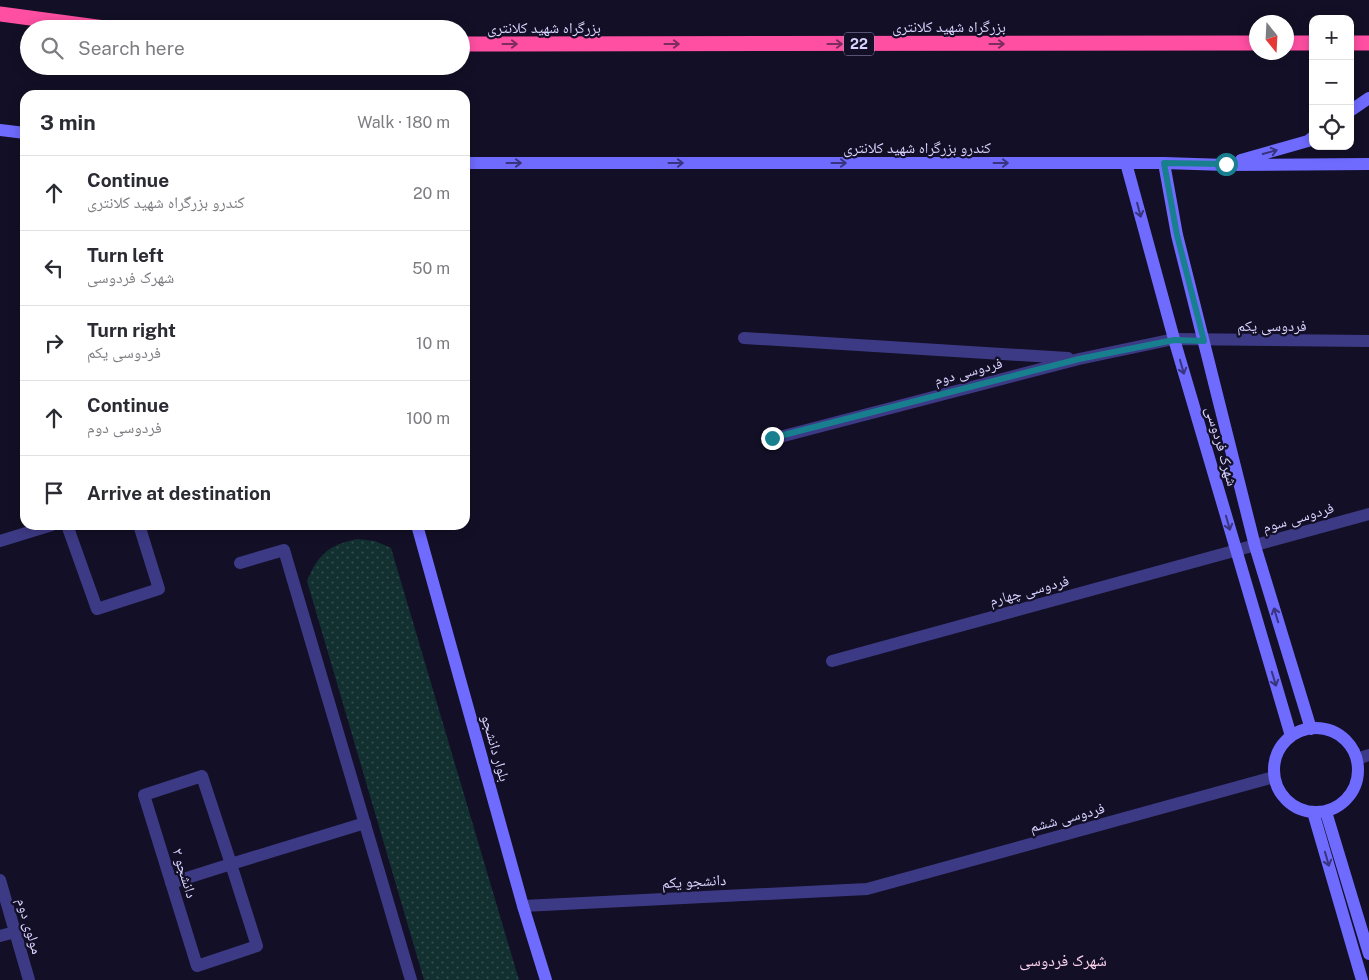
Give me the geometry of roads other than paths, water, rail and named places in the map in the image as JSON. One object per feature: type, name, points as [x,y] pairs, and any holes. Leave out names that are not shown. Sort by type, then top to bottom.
[{"type":"highway","points":[[0,14],[45,20]]},
{"type":"highway","points":[[1294,44],[1309,43]]},
{"type":"highway","points":[[1354,43],[1369,43]]},
{"type":"highway","name":"بزرگراه شهید کلانتری","points":[[470,44],[1249,44]]},
{"type":"street","points":[[1354,108],[1369,98]]},
{"type":"street","points":[[0,130],[20,132]]},
{"type":"street","points":[[1226,164],[1309,140]]},
{"type":"street","name":"کندرو بزرگراه شهید کلانتری","points":[[470,163],[1369,164]]},
{"type":"street","name":"شهرک فردوسی","points":[[1126,163],[1174,340],[1291,736]]},
{"type":"street","name":"شهرک فردوسی","points":[[1164,163],[1177,235],[1255,546],[1311,729]]},
{"type":"street","points":[[744,338],[1079,359]]},
{"type":"street","name":"فردوسی یکم","points":[[1174,340],[1369,341]]},
{"type":"street","name":"فردوسی دوم","points":[[772,438],[1079,359],[1174,340]]},
{"type":"street","name":"فردوسی سوم","points":[[1236,551],[1369,514]]},
{"type":"street","points":[[0,541],[36,530]]},
{"type":"street","points":[[69,530],[97,609],[159,589],[141,530]]},
{"type":"street","name":"بلوار دانشجو","points":[[418,530],[523,906],[546,980]]},
{"type":"street","points":[[240,563],[284,550],[411,980]]},
{"type":"street","name":"فردوسی چهارم","points":[[832,661],[1236,551]]},
{"type":"street","points":[[1311,729],[1330,730],[1342,737],[1363,757],[1356,786],[1349,797],[1339,806],[1326,812],[1302,810],[1292,805],[1278,788],[1274,777],[1274,766],[1282,745],[1291,736],[1303,730],[1311,729]]},
{"type":"street","name":"۲ دانشجو","points":[[202,776],[231,864],[257,946],[197,966],[144,795],[202,776]]},
{"type":"street","name":"فردوسی ششم","points":[[867,889],[1274,777]]},
{"type":"street","points":[[1313,812],[1362,980]]},
{"type":"street","points":[[1326,812],[1369,954]]},
{"type":"street","points":[[171,883],[365,823]]},
{"type":"street","name":"مولوی دوم","points":[[0,880],[29,980]]},
{"type":"street","name":"دانشجو یکم","points":[[523,906],[867,889]]},
{"type":"street","points":[[0,936],[15,932]]},
{"type":"district","name":"شهرک فردوسی","points":[[1063,960]]}]
